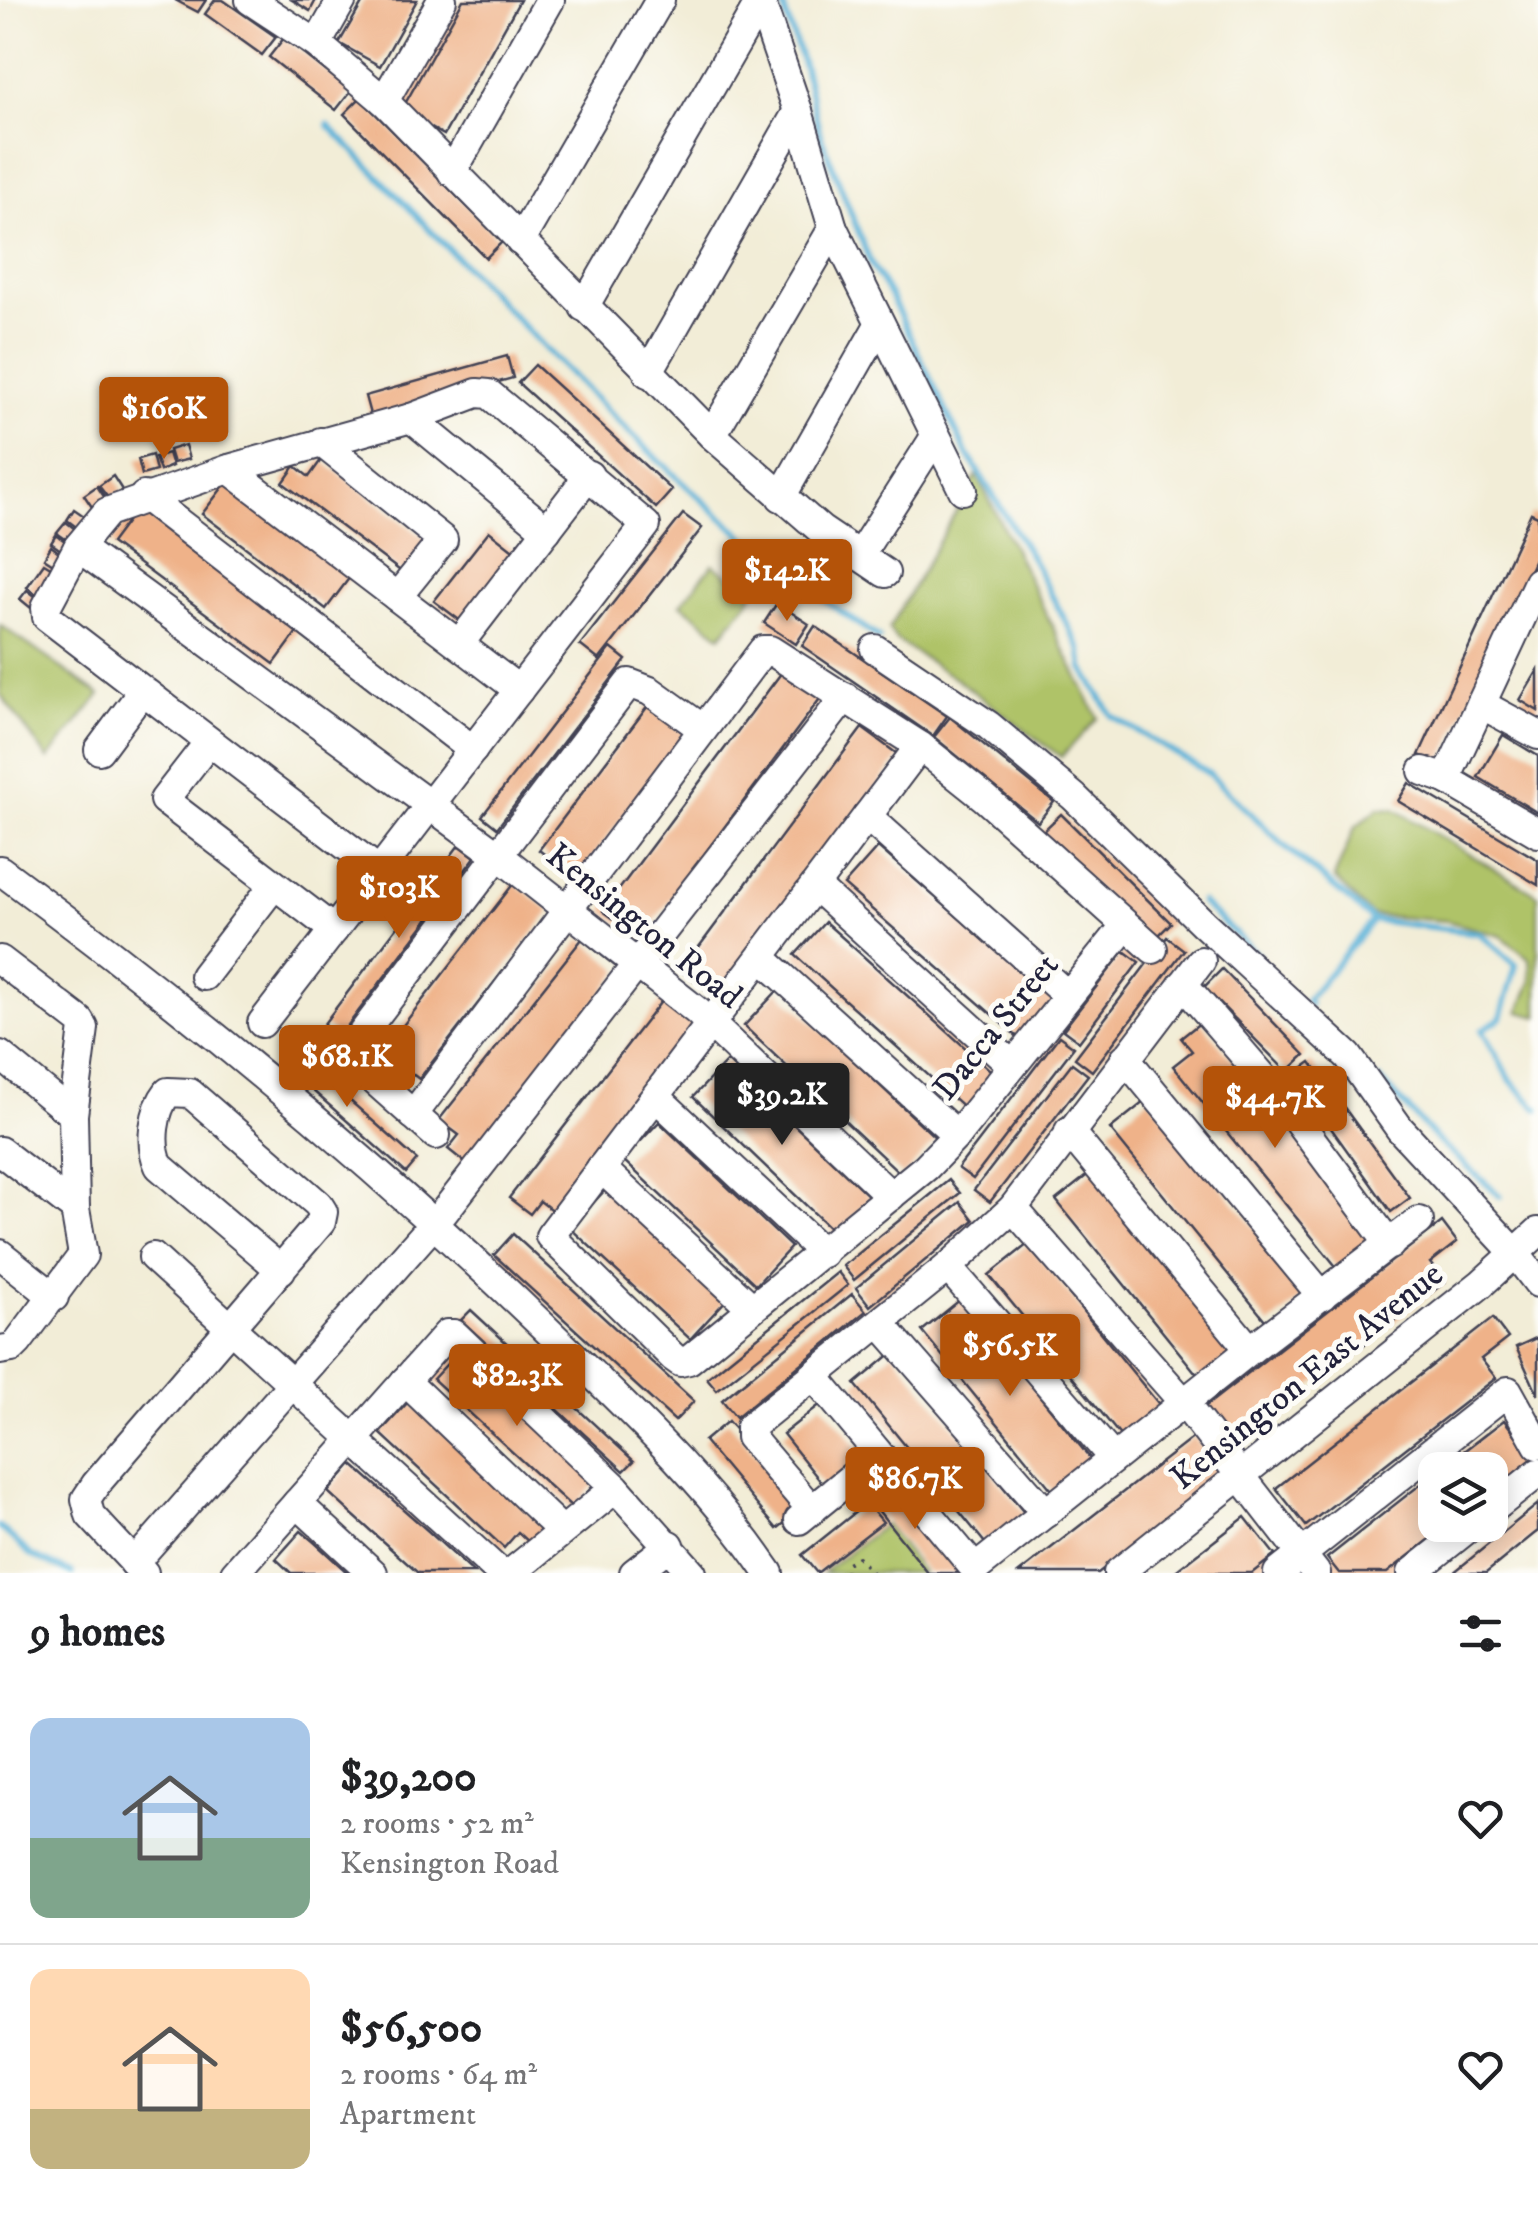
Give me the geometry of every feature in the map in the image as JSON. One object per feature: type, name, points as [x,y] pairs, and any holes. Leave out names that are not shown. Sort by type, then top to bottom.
[{"type":"street","points":[[250,0],[316,44],[384,101],[712,435],[782,497],[884,573]]},
{"type":"street","points":[[316,44],[342,0]]},
{"type":"street","points":[[384,101],[442,0]]},
{"type":"street","points":[[452,172],[550,0]]},
{"type":"street","points":[[520,241],[660,0]]},
{"type":"street","points":[[584,307],[760,1]]},
{"type":"street","points":[[760,1],[833,228],[963,490]]},
{"type":"street","points":[[648,372],[798,111]]},
{"type":"street","points":[[712,435],[833,228]]},
{"type":"street","points":[[782,497],[878,325]]},
{"type":"street","points":[[262,1023],[379,872],[430,806],[646,525],[488,394],[476,393],[411,418],[229,469],[107,512],[78,547],[46,607],[47,618],[379,872]]},
{"type":"street","points":[[411,418],[547,530]]},
{"type":"street","points":[[859,556],[935,437]]},
{"type":"street","points":[[321,442],[442,540],[397,597]]},
{"type":"street","points":[[229,469],[519,690]]},
{"type":"street","points":[[459,644],[589,475]]},
{"type":"street","points":[[144,496],[473,750]]},
{"type":"street","name":"Kensington Road","points":[[78,547],[498,855],[636,962],[712,1024],[891,1196]]},
{"type":"street","points":[[1538,582],[1529,625],[1435,775],[1538,833]]},
{"type":"street","points":[[874,649],[1002,737],[1074,798],[1203,924],[1348,1056],[1400,1129],[1516,1253],[1538,1284]]},
{"type":"street","points":[[413,1114],[763,650],[770,650],[920,746],[985,798],[1153,950]]},
{"type":"street","points":[[436,1135],[346,1055],[629,684],[650,690],[703,728]]},
{"type":"street","points":[[99,750],[142,692]]},
{"type":"street","points":[[281,1270],[159,1166],[152,1141],[162,1098],[168,1092],[190,1093],[323,1212],[321,1222],[281,1270],[230,1328],[86,1500],[90,1515],[139,1568],[293,1383],[434,1224],[845,697]]},
{"type":"street","points":[[1481,704],[1538,735]]},
{"type":"street","points":[[209,742],[164,800],[334,930]]},
{"type":"street","points":[[751,1307],[601,1168],[920,746]]},
{"type":"street","points":[[867,816],[1067,995]]},
{"type":"street","points":[[0,870],[276,1085],[434,1224],[676,1455],[732,1520],[769,1573]]},
{"type":"street","points":[[204,976],[274,885]]},
{"type":"street","points":[[814,886],[1012,1064]]},
{"type":"street","name":"Dacca Street","points":[[601,1168],[550,1236],[673,1357],[680,1362],[689,1360],[926,1167],[957,1135],[1124,926]]},
{"type":"street","points":[[0,1350],[12,1348],[83,1256],[75,1210],[73,1115],[84,1028],[1,951]]},
{"type":"street","points":[[762,958],[957,1135]]},
{"type":"street","points":[[879,1455],[805,1515],[750,1438],[750,1428],[948,1266],[1012,1208],[1202,961]]},
{"type":"street","points":[[1183,984],[1278,1093],[1390,1246]]},
{"type":"street","points":[[0,1055],[73,1115]]},
{"type":"street","points":[[1125,1058],[1322,1296]]},
{"type":"street","points":[[656,1097],[823,1253]]},
{"type":"street","points":[[1069,1131],[1250,1350]]},
{"type":"street","points":[[0,1151],[75,1210]]},
{"type":"street","points":[[1012,1208],[1184,1404],[1308,1564]]},
{"type":"street","points":[[814,1376],[975,1569],[1419,1221]]},
{"type":"street","name":"Kensington East Avenue","points":[[1118,1573],[1240,1478],[1538,1232]]},
{"type":"street","points":[[0,1254],[54,1296]]},
{"type":"street","points":[[153,1257],[500,1573]]},
{"type":"street","points":[[948,1266],[1113,1458]]},
{"type":"street","points":[[880,1323],[1046,1514]]},
{"type":"street","points":[[239,1572],[440,1339],[454,1334],[616,1488],[692,1573]]},
{"type":"street","points":[[405,1381],[562,1530]]},
{"type":"street","points":[[1278,1573],[1308,1564],[1508,1391],[1538,1445]]},
{"type":"street","points":[[1508,1497],[1538,1473]]},
{"type":"street","points":[[511,1573],[616,1488]]},
{"type":"street","points":[[297,1503],[373,1573]]},
{"type":"street","points":[[1412,1573],[1451,1542]]},
{"type":"street","points":[[634,1573],[670,1545]]},
{"type":"path","points":[[846,1573],[847,1564],[858,1557],[872,1573]]},
{"type":"green space","points":[[977,475],[1098,718],[1061,757],[896,640],[889,629]]},
{"type":"green space","points":[[713,564],[753,595],[721,636],[681,604]]},
{"type":"green space","points":[[0,625],[100,695],[48,759],[0,694]]},
{"type":"green space","points":[[1379,808],[1394,809],[1538,895],[1538,1017],[1519,1012],[1531,982],[1530,959],[1501,936],[1447,921],[1371,915],[1334,878],[1355,827]]},
{"type":"green space","points":[[885,1524],[923,1573],[822,1573]]},
{"type":"building","points":[[175,0],[206,0],[198,12]]},
{"type":"building","points":[[215,0],[223,0],[276,37],[262,55],[205,14]]},
{"type":"building","points":[[292,0],[316,0],[310,11]]},
{"type":"building","points":[[364,0],[417,0],[380,66],[339,43]]},
{"type":"building","points":[[463,0],[520,0],[444,135],[401,111]]},
{"type":"building","points":[[284,38],[351,91],[336,110],[269,57]]},
{"type":"building","points":[[360,98],[502,242],[486,258],[344,114]]},
{"type":"building","points":[[507,356],[513,378],[371,418],[365,396]]},
{"type":"building","points":[[535,365],[672,490],[656,508],[518,383]]},
{"type":"building","points":[[185,445],[189,459],[173,463],[169,450]]},
{"type":"building","points":[[168,453],[172,466],[160,471],[155,457]]},
{"type":"building","points":[[152,455],[156,471],[142,475],[138,459]]},
{"type":"building","points":[[321,460],[432,544],[407,576],[283,483],[295,466],[309,477]]},
{"type":"building","points":[[113,476],[122,490],[109,499],[99,486]]},
{"type":"building","points":[[226,483],[350,577],[326,609],[202,514]]},
{"type":"building","points":[[97,486],[107,501],[94,510],[84,495]]},
{"type":"building","points":[[137,508],[299,630],[274,664],[111,543]]},
{"type":"building","points":[[74,509],[87,518],[79,529],[67,520]]},
{"type":"building","points":[[1531,513],[1538,516],[1538,553],[1440,764],[1419,755]]},
{"type":"building","points":[[683,514],[702,528],[599,660],[580,645]]},
{"type":"building","points":[[66,522],[79,532],[71,543],[57,533]]},
{"type":"building","points":[[489,531],[517,553],[462,622],[434,601]]},
{"type":"building","points":[[56,535],[71,545],[65,553],[51,543]]},
{"type":"building","points":[[51,546],[64,556],[58,567],[44,558]]},
{"type":"building","points":[[44,563],[57,571],[40,597],[27,587]]},
{"type":"building","points":[[27,590],[39,599],[31,608],[20,599]]},
{"type":"building","points":[[777,603],[809,624],[796,644],[764,623]]},
{"type":"building","points":[[815,626],[947,716],[933,736],[802,646]]},
{"type":"building","points":[[611,648],[626,660],[497,828],[482,816]]},
{"type":"building","points":[[785,668],[822,696],[641,939],[603,911]]},
{"type":"building","points":[[1538,670],[1538,711],[1520,700]]},
{"type":"building","points":[[648,706],[685,734],[576,879],[539,850]]},
{"type":"building","points":[[950,717],[1054,802],[1038,822],[934,737]]},
{"type":"building","points":[[862,728],[900,756],[719,999],[681,971]]},
{"type":"building","points":[[1503,735],[1538,756],[1538,813],[1478,777]]},
{"type":"building","points":[[1409,783],[1538,860],[1538,885],[1398,801]]},
{"type":"building","points":[[1061,814],[1171,923],[1151,943],[1041,833]]},
{"type":"building","points":[[459,845],[475,857],[339,1037],[323,1025]]},
{"type":"building","points":[[878,847],[1055,1002],[1021,1040],[844,885]]},
{"type":"building","points":[[514,883],[550,911],[419,1079],[383,1051]]},
{"type":"building","points":[[825,922],[998,1077],[968,1111],[795,955]]},
{"type":"building","points":[[1167,937],[1184,950],[1092,1071],[1075,1058]]},
{"type":"building","points":[[582,939],[620,970],[468,1165],[448,1149],[459,1135],[439,1120]]},
{"type":"building","points":[[1124,951],[1139,962],[1079,1042],[1063,1030]]},
{"type":"building","points":[[1222,969],[1305,1055],[1287,1072],[1204,987]]},
{"type":"building","points":[[778,990],[937,1139],[903,1176],[744,1026]]},
{"type":"building","points":[[663,999],[701,1028],[558,1215],[540,1201],[530,1214],[509,1198]]},
{"type":"building","points":[[1201,1022],[1382,1243],[1343,1275],[1173,1066],[1192,1051],[1181,1038]]},
{"type":"building","points":[[1059,1036],[1074,1047],[973,1179],[958,1168]]},
{"type":"building","points":[[288,1046],[417,1160],[406,1173],[277,1059]]},
{"type":"building","points":[[727,1061],[871,1198],[836,1234],[693,1097]]},
{"type":"building","points":[[1311,1062],[1410,1198],[1391,1212],[1293,1075]]},
{"type":"building","points":[[1072,1063],[1088,1075],[990,1202],[974,1190]]},
{"type":"building","points":[[1149,1098],[1308,1293],[1269,1325],[1110,1129]]},
{"type":"building","points":[[659,1122],[791,1247],[756,1285],[623,1160]]},
{"type":"building","points":[[1095,1169],[1243,1351],[1204,1383],[1056,1200]]},
{"type":"building","points":[[949,1180],[960,1193],[854,1280],[843,1266]]},
{"type":"building","points":[[608,1187],[728,1298],[690,1339],[570,1228]]},
{"type":"building","points":[[960,1202],[974,1220],[870,1306],[856,1288]]},
{"type":"building","points":[[1442,1222],[1457,1242],[1430,1263],[1445,1282],[1227,1451],[1197,1413]]},
{"type":"building","points":[[513,1234],[694,1401],[675,1421],[494,1255]]},
{"type":"building","points":[[1028,1244],[1166,1413],[1127,1444],[989,1275]]},
{"type":"building","points":[[838,1272],[848,1285],[717,1390],[707,1378]]},
{"type":"building","points":[[852,1294],[866,1311],[736,1417],[722,1400]]},
{"type":"building","points":[[961,1299],[1098,1468],[1060,1500],[922,1331]]},
{"type":"building","points":[[471,1310],[634,1461],[624,1471],[461,1320]]},
{"type":"building","points":[[1493,1318],[1508,1338],[1481,1359],[1496,1378],[1306,1526],[1276,1488]]},
{"type":"building","points":[[1536,1338],[1538,1342],[1538,1395],[1516,1347]]},
{"type":"building","points":[[460,1350],[600,1478],[573,1508],[433,1379]]},
{"type":"building","points":[[893,1352],[1031,1521],[994,1554],[855,1384]]},
{"type":"building","points":[[409,1401],[545,1528],[531,1544],[518,1532],[504,1548],[380,1433]]},
{"type":"building","points":[[822,1403],[864,1455],[825,1487],[783,1434]]},
{"type":"building","points":[[1504,1420],[1533,1458],[1508,1478],[1508,1452],[1462,1452]]},
{"type":"building","points":[[728,1421],[802,1509],[777,1529],[704,1441]]},
{"type":"building","points":[[1194,1437],[1223,1475],[1098,1573],[1019,1573]]},
{"type":"building","points":[[352,1464],[474,1573],[418,1573],[353,1515],[328,1492]]},
{"type":"building","points":[[893,1481],[966,1573],[928,1573],[870,1500]]},
{"type":"building","points":[[1418,1486],[1418,1542],[1426,1542],[1387,1573],[1339,1573],[1327,1558]]},
{"type":"building","points":[[867,1503],[883,1522],[817,1573],[802,1555]]},
{"type":"building","points":[[1538,1504],[1538,1531],[1486,1573],[1453,1573],[1491,1542],[1508,1542],[1508,1528]]},
{"type":"building","points":[[1245,1517],[1275,1555],[1252,1573],[1173,1573]]},
{"type":"building","points":[[301,1531],[348,1573],[291,1573],[276,1559]]},
{"type":"waterway","points":[[781,0],[804,67],[820,134],[871,264],[965,450],[1030,555],[1080,648],[1083,668],[1112,716],[1208,773],[1288,849],[1373,920],[1479,933],[1516,965],[1501,1018],[1482,1030],[1511,1081],[1538,1109]]},
{"type":"waterway","points":[[328,125],[551,355],[666,467],[786,572],[879,638]]},
{"type":"waterway","points":[[1201,902],[1258,955]]},
{"type":"waterway","points":[[1310,1004],[1307,1000],[1373,920]]},
{"type":"waterway","points":[[1380,1079],[1435,1138],[1500,1196]]},
{"type":"waterway","points":[[0,1527],[32,1556],[72,1573]]}]
